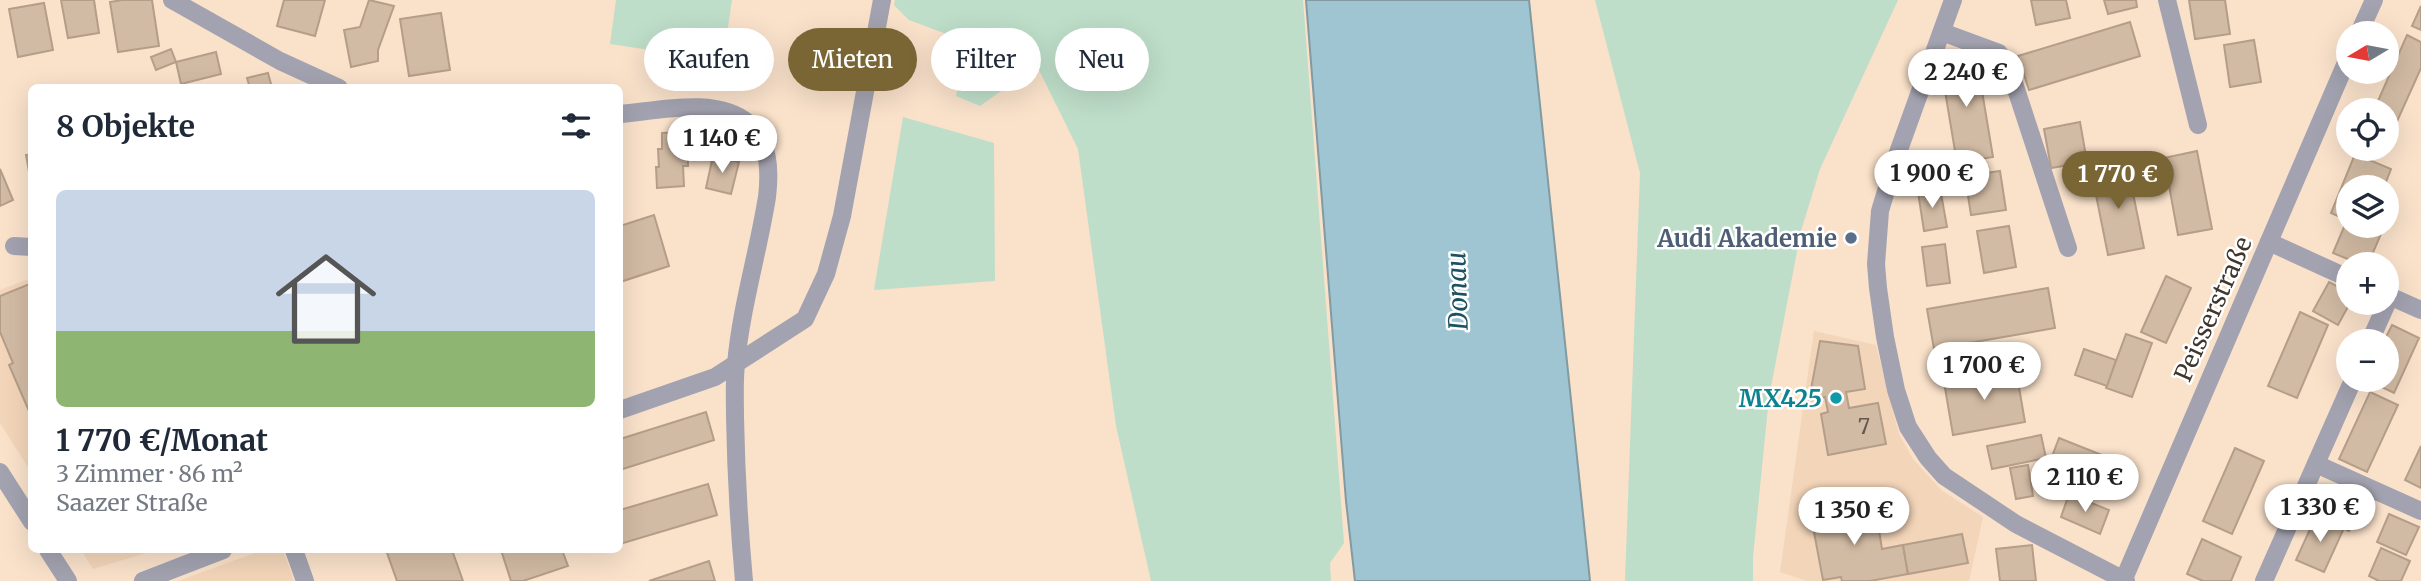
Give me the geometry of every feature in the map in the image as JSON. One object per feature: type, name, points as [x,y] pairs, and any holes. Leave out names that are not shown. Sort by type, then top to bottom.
[{"type":"street","points":[[172,0],[279,61],[330,84]]},
{"type":"street","points":[[623,409],[715,377],[805,319],[826,274],[842,216],[882,0]]},
{"type":"street","points":[[1953,0],[1896,158],[1880,211],[1878,288],[1885,337],[1900,403],[1908,427],[1928,458],[1944,476],[2016,524],[2124,581]]},
{"type":"street","points":[[2166,0],[2199,125]]},
{"type":"street","points":[[2364,21],[2374,0]]},
{"type":"street","points":[[1942,32],[2000,53],[2012,77],[2068,248]]},
{"type":"street","name":"Peisserstraße","points":[[2124,581],[2337,84]]},
{"type":"street","points":[[623,114],[697,108],[734,114],[750,124],[762,141],[768,159],[769,180],[736,365],[736,453],[744,581]]},
{"type":"street","points":[[2269,242],[2336,273]]},
{"type":"street","points":[[2399,303],[2421,310]]},
{"type":"street","points":[[2264,581],[2348,392]]},
{"type":"street","points":[[2316,464],[2421,511]]},
{"type":"street","points":[[0,472],[28,516]]},
{"type":"street","points":[[50,553],[68,581]]},
{"type":"street","points":[[143,581],[215,553]]},
{"type":"street","points":[[295,553],[304,581]]},
{"type":"shaded area","points":[[28,279],[28,467],[0,423],[0,290]]},
{"type":"shaded area","points":[[1814,331],[1876,345],[1899,434],[1913,459],[1941,490],[1983,517],[1969,581],[1807,581],[1780,572]]},
{"type":"shaded area","points":[[83,553],[146,553],[93,569]]},
{"type":"shaded area","points":[[255,553],[284,553],[294,581],[178,581]]},
{"type":"green space","points":[[616,0],[732,0],[728,28],[644,28],[644,49],[610,44]]},
{"type":"green space","points":[[895,0],[1303,0],[1344,543],[1330,563],[1331,581],[1151,581],[1116,426],[1078,149],[1041,74],[1041,28],[931,28],[909,20],[894,5]]},
{"type":"green space","points":[[1595,0],[1898,0],[1820,169],[1801,231],[1769,397],[1753,581],[1625,581],[1640,173]]},
{"type":"green space","points":[[957,91],[1001,91],[980,106],[956,96]]},
{"type":"green space","points":[[903,117],[994,143],[995,281],[874,290]]},
{"type":"water","name":"Donau","points":[[1306,0],[1529,0],[1590,581],[1355,581],[1346,501]]},
{"type":"building","points":[[61,0],[94,0],[99,33],[68,38]]},
{"type":"building","points":[[152,0],[159,46],[118,52],[110,2]]},
{"type":"building","points":[[284,0],[325,0],[315,36],[277,26]]},
{"type":"building","points":[[369,0],[394,6],[378,50],[378,61],[351,67],[344,30],[360,27]]},
{"type":"building","points":[[2031,0],[2066,0],[2070,18],[2036,25]]},
{"type":"building","points":[[2104,0],[2136,0],[2137,7],[2108,14]]},
{"type":"building","points":[[2189,0],[2225,0],[2230,34],[2195,39]]},
{"type":"building","points":[[44,3],[53,50],[18,57],[9,9]]},
{"type":"building","points":[[2421,6],[2421,30],[2412,26]]},
{"type":"building","points":[[441,13],[450,70],[409,76],[400,19]]},
{"type":"building","points":[[2130,22],[2140,56],[2029,90],[2018,56]]},
{"type":"building","points":[[2407,35],[2421,42],[2421,68],[2399,117],[2399,98],[2379,98],[2385,84],[2399,84],[2399,53]]},
{"type":"building","points":[[2254,40],[2261,82],[2230,87],[2224,45]]},
{"type":"building","points":[[171,49],[176,62],[156,70],[151,57]]},
{"type":"building","points":[[216,52],[221,74],[181,84],[176,62]]},
{"type":"building","points":[[1976,55],[1993,157],[1957,163],[1940,61]]},
{"type":"building","points":[[268,73],[271,84],[249,84],[247,78]]},
{"type":"building","points":[[2080,122],[2087,162],[2051,168],[2044,129]]},
{"type":"building","points":[[687,132],[688,166],[683,166],[684,186],[657,188],[656,167],[659,167],[658,149],[662,149],[662,133]]},
{"type":"building","points":[[2197,151],[2212,229],[2178,235],[2164,158]]},
{"type":"building","points":[[713,156],[739,162],[731,194],[706,188]]},
{"type":"building","points":[[2352,161],[2372,161],[2391,169],[2389,175],[2346,175]]},
{"type":"building","points":[[2128,168],[2144,248],[2108,255],[2092,175]]},
{"type":"building","points":[[0,169],[13,200],[0,206]]},
{"type":"building","points":[[2000,171],[2006,210],[1971,215],[1965,176]]},
{"type":"building","points":[[1940,188],[1947,227],[1924,231],[1918,192]]},
{"type":"building","points":[[2336,201],[2336,215],[2331,213]]},
{"type":"building","points":[[654,215],[669,266],[623,281],[623,225]]},
{"type":"building","points":[[2009,226],[2016,267],[1984,273],[1977,231]]},
{"type":"building","points":[[2339,238],[2379,238],[2373,252],[2333,253]]},
{"type":"building","points":[[1945,244],[1950,283],[1927,286],[1922,247]]},
{"type":"building","points":[[2166,276],[2191,288],[2166,343],[2141,332]]},
{"type":"building","points":[[2329,282],[2336,286],[2336,315],[2343,315],[2338,325],[2313,311]]},
{"type":"building","points":[[28,285],[28,409],[9,365],[13,363],[0,332],[0,296]]},
{"type":"building","points":[[2048,288],[2055,328],[1934,349],[1927,309]]},
{"type":"building","points":[[2300,312],[2328,325],[2297,398],[2268,386]]},
{"type":"building","points":[[2392,325],[2419,338],[2399,382],[2399,329],[2390,329]]},
{"type":"building","points":[[2126,334],[2152,343],[2132,397],[2106,388]]},
{"type":"building","name":"MX425","points":[[1820,341],[1858,346],[1865,389],[1846,392],[1849,408],[1878,403],[1886,444],[1828,455],[1821,414],[1828,412],[1825,397],[1809,400]]},
{"type":"building","points":[[2084,349],[2116,360],[2107,386],[2075,375]]},
{"type":"building","points":[[2016,370],[2025,422],[1953,435],[1944,382]]},
{"type":"building","points":[[2370,392],[2398,405],[2367,472],[2339,459]]},
{"type":"building","points":[[706,412],[714,440],[623,469],[623,438]]},
{"type":"building","points":[[2041,435],[2046,458],[1992,469],[1987,446]]},
{"type":"building","points":[[2059,438],[2127,465],[2116,489],[2050,462]]},
{"type":"building","points":[[2421,446],[2421,488],[2405,480]]},
{"type":"building","points":[[2235,448],[2264,461],[2232,534],[2203,521]]},
{"type":"building","points":[[2028,465],[2033,496],[2016,499],[2010,468]]},
{"type":"building","points":[[708,484],[717,515],[623,543],[623,509]]},
{"type":"building","points":[[2332,490],[2361,503],[2349,531],[2320,518]]},
{"type":"building","points":[[2069,494],[2109,510],[2100,534],[2061,517]]},
{"type":"building","points":[[1837,506],[1838,511],[1860,507],[1861,515],[1876,512],[1882,549],[1903,545],[1908,574],[1870,581],[1842,581],[1841,577],[1823,580],[1810,511]]},
{"type":"building","points":[[2389,514],[2419,527],[2406,555],[2377,542]]},
{"type":"building","points":[[2316,516],[2344,528],[2324,572],[2296,560]]},
{"type":"building","points":[[1962,534],[1968,563],[1908,574],[1903,545]]},
{"type":"building","points":[[2202,539],[2241,557],[2231,581],[2203,581],[2187,574]]},
{"type":"building","points":[[2032,545],[2036,581],[2000,581],[1996,549]]},
{"type":"building","points":[[2381,548],[2410,561],[2401,581],[2379,581],[2369,576]]},
{"type":"building","points":[[387,553],[453,553],[463,581],[397,581]]},
{"type":"building","points":[[502,553],[563,553],[568,566],[523,581],[511,581]]},
{"type":"building","points":[[709,561],[715,581],[649,581]]},
{"type":"place","name":"Audi Akademie","points":[[1851,238]]},
{"type":"place","name":"MX425","points":[[1836,398]]}]
